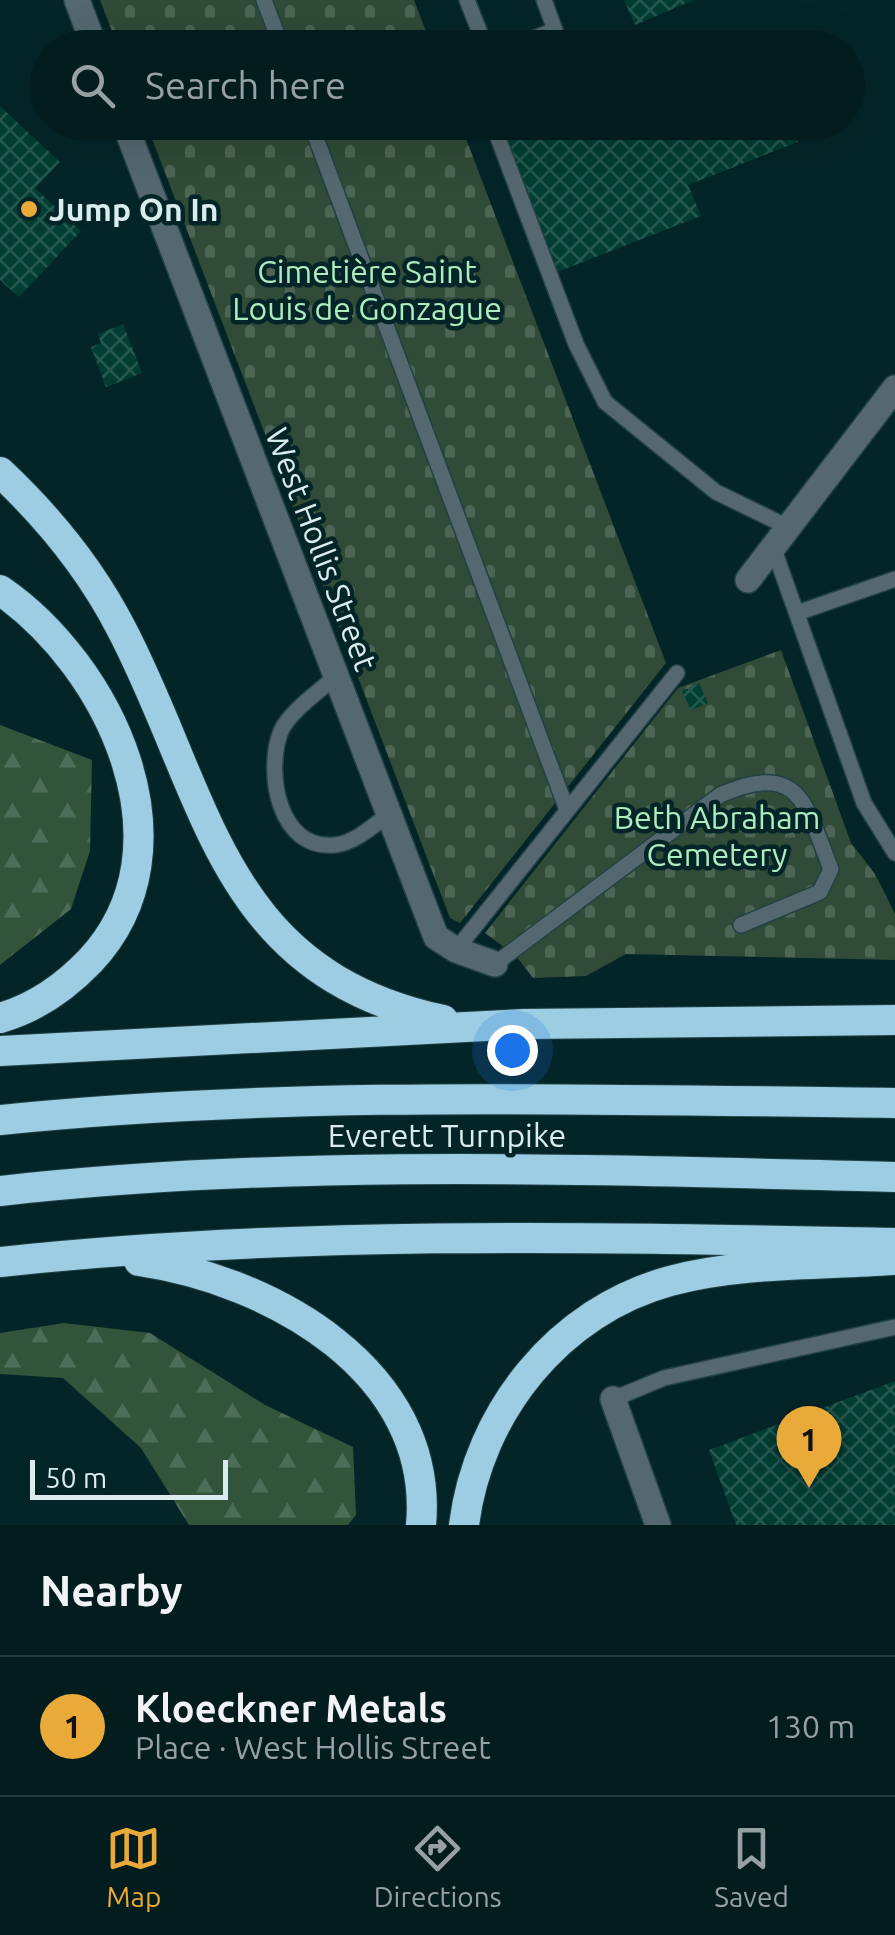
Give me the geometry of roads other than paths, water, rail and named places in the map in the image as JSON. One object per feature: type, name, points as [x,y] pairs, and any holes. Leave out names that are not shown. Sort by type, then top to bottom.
[{"type":"highway","points":[[0,472],[70,546],[108,605],[133,652],[219,852],[252,905],[273,929],[319,968],[397,1008],[463,1022],[525,1024]]},
{"type":"highway","points":[[0,590],[53,634],[96,692],[128,768],[137,835],[124,906],[95,956],[42,1000],[0,1018]]},
{"type":"highway","points":[[0,1051],[525,1024],[895,1020]]},
{"type":"highway","name":"Everett Turnpike","points":[[0,1120],[209,1104],[381,1099],[895,1102]]},
{"type":"highway","name":"Everett Turnpike","points":[[0,1190],[208,1174],[401,1168],[895,1176]]},
{"type":"highway","points":[[0,1262],[195,1245],[434,1237],[895,1242]]},
{"type":"highway","points":[[51,1256],[135,1260],[203,1274],[266,1300],[320,1332],[373,1378],[398,1415],[419,1474],[421,1525]]},
{"type":"highway","points":[[464,1525],[482,1453],[504,1408],[552,1348],[597,1314],[639,1292],[685,1278],[895,1260]]},
{"type":"street","points":[[77,0],[88,30]]},
{"type":"street","name":"West Hollis Street","points":[[131,140],[436,938],[456,950]]},
{"type":"street","points":[[748,580],[895,388]]},
{"type":"street","points":[[456,950],[495,964]]},
{"type":"street","points":[[613,1399],[658,1525]]},
{"type":"lane","points":[[264,0],[275,30]]},
{"type":"lane","points":[[467,0],[479,30]]},
{"type":"lane","points":[[544,0],[556,30]]},
{"type":"lane","points":[[317,140],[568,810]]},
{"type":"lane","points":[[499,140],[576,344],[605,402],[716,492],[781,537],[797,613],[864,803],[891,836],[895,853]]},
{"type":"lane","points":[[797,613],[895,579]]},
{"type":"lane","points":[[456,950],[677,672]]},
{"type":"lane","points":[[336,676],[283,727],[274,757],[275,788],[285,816],[304,839],[334,845],[360,836],[389,814]]},
{"type":"lane","points":[[495,964],[720,794],[750,782],[784,784],[800,792],[831,869],[829,881],[820,892],[741,925]]},
{"type":"lane","points":[[613,1399],[664,1378],[895,1327]]},
{"type":"place","name":"Jump On In","points":[[29,209]]},
{"type":"place","name":"Kloeckner Metals","points":[[809,1488]]},
{"type":"park label","name":"Cimetière Saint Louis de Gonzague","points":[[367,290]]},
{"type":"park label","name":"Beth Abraham Cemetery","points":[[717,836]]}]
